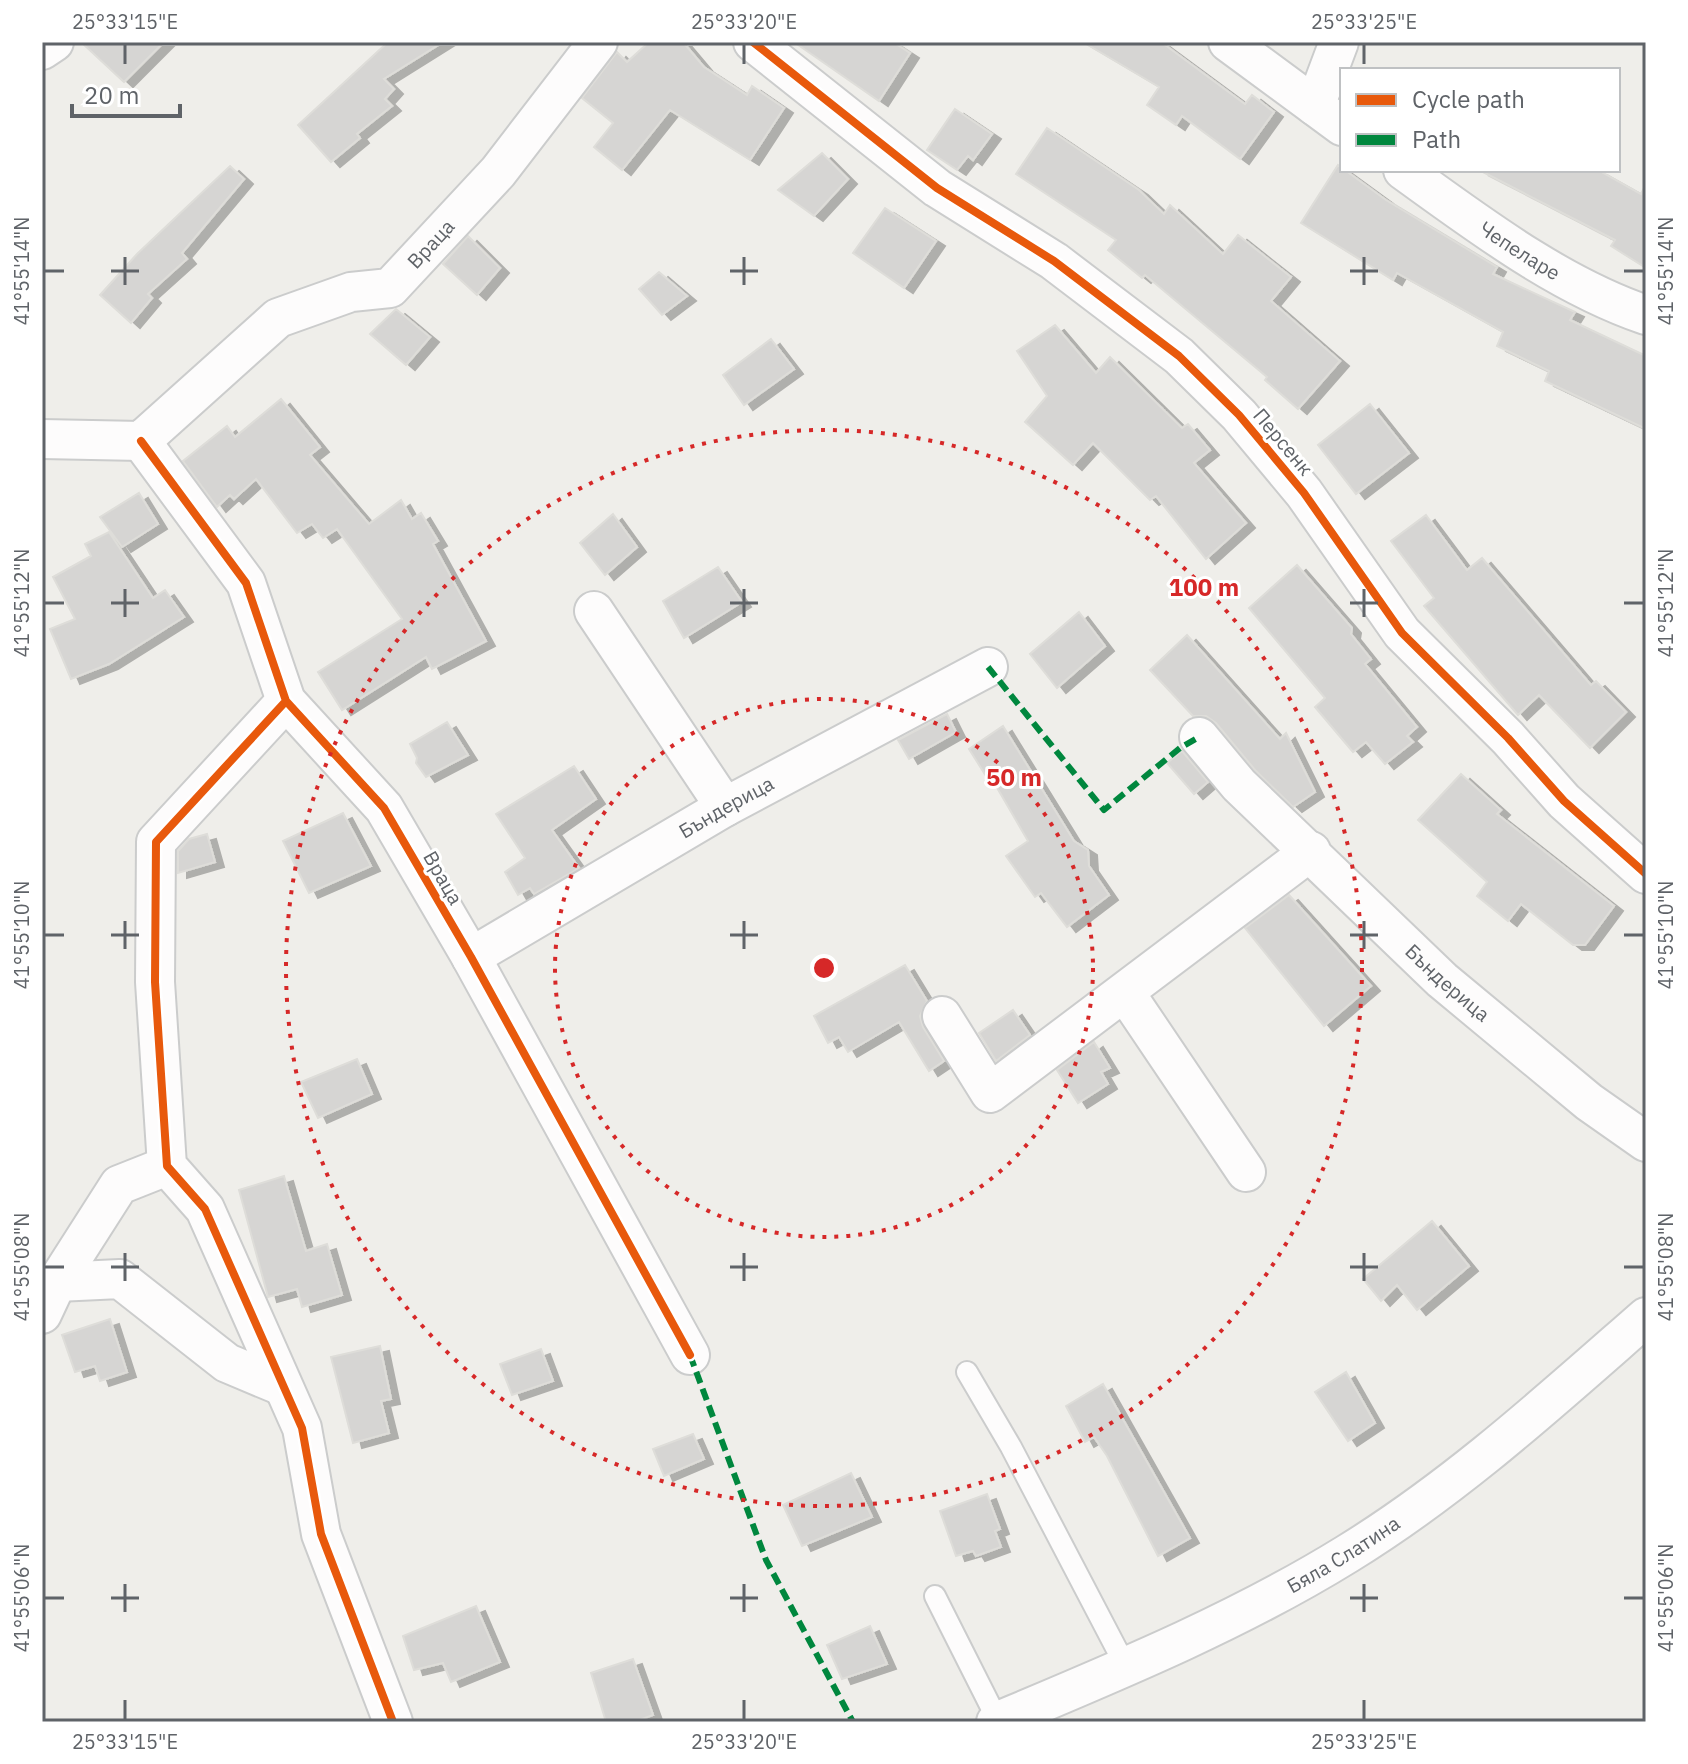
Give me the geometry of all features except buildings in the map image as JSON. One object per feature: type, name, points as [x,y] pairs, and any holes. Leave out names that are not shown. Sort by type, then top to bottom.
[{"type":"street","points":[[42,50],[54,42]]},
{"type":"street","name":"Враца","points":[[598,42],[498,172],[390,288],[351,292],[278,318],[141,441],[246,583],[286,701],[384,808],[471,957],[690,1355]]},
{"type":"street","name":"Персенк","points":[[753,42],[937,188],[1054,261],[1179,356],[1239,415],[1304,493],[1402,633],[1564,801],[1646,874]]},
{"type":"street","points":[[1228,42],[1328,116],[1339,42]]},
{"type":"street","name":"Чепеларе","points":[[1406,172],[1472,220],[1603,300],[1646,315]]},
{"type":"street","points":[[42,439],[141,441]]},
{"type":"street","points":[[594,611],[725,807]]},
{"type":"street","name":"Бъндерица","points":[[471,957],[725,807],[988,667]]},
{"type":"street","points":[[286,701],[156,842],[155,982],[167,1166],[205,1209],[302,1428],[321,1534],[393,1722]]},
{"type":"street","name":"Бъндерица","points":[[1199,737],[1239,785],[1442,980],[1589,1102],[1646,1142]]},
{"type":"street","points":[[942,1016],[990,1093],[1126,994],[1311,851]]},
{"type":"street","points":[[1126,994],[1246,1172]]},
{"type":"street","points":[[50,1298],[119,1185],[167,1166]]},
{"type":"street","points":[[50,1298],[120,1279],[227,1363],[282,1386]]},
{"type":"street","name":"Бяла Слатина","points":[[997,1722],[1256,1606],[1348,1554],[1447,1486],[1646,1317]]},
{"type":"lane","points":[[967,1372],[1011,1447],[1125,1665]]},
{"type":"lane","points":[[935,1596],[997,1722]]},
{"type":"marked path","points":[[988,667],[1104,810],[1180,748],[1199,737]]},
{"type":"marked path","points":[[690,1355],[766,1560],[853,1722]]},
{"type":"cycle path","points":[[753,42],[937,188],[1054,261],[1179,356],[1239,415],[1304,493],[1402,633],[1508,738],[1564,801],[1646,874]]},
{"type":"cycle path","points":[[141,441],[246,583],[286,701],[384,808],[471,957],[690,1355]]},
{"type":"cycle path","points":[[286,701],[156,842],[155,982],[167,1166],[205,1209],[302,1428],[321,1534],[393,1722]]}]
